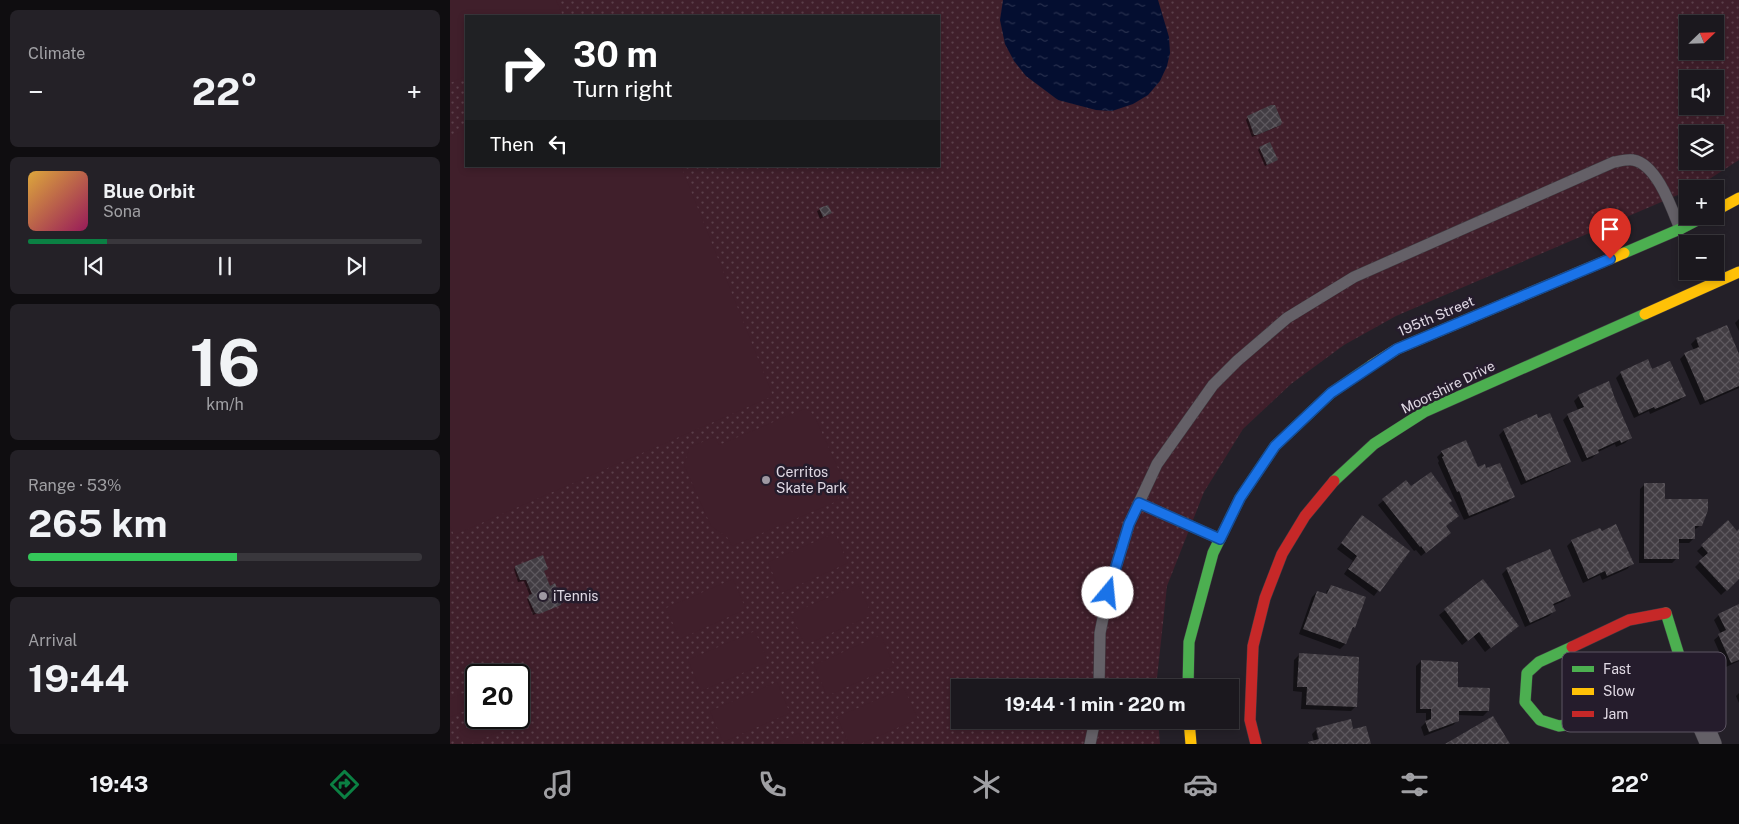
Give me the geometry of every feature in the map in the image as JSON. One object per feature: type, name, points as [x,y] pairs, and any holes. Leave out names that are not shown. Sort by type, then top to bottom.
[{"type":"street","points":[[1724,206],[1739,198]]},
{"type":"street","name":"195th Street","points":[[1188,679],[1189,642],[1213,553],[1240,498],[1275,446],[1331,393],[1397,349],[1686,225]]},
{"type":"street","name":"Moorshire Drive","points":[[1256,744],[1250,720],[1253,646],[1266,598],[1282,554],[1305,516],[1331,484],[1374,444],[1424,412],[1739,272]]},
{"type":"street","points":[[1562,726],[1540,720],[1525,702],[1527,673],[1539,662],[1629,620],[1666,613],[1678,652]]},
{"type":"street","points":[[1190,729],[1191,744]]},
{"type":"street","points":[[1706,732],[1711,744]]},
{"type":"lane","points":[[1099,679],[1100,633],[1108,593],[1129,524],[1157,464],[1213,385],[1237,361],[1287,318],[1354,277],[1614,162],[1634,160],[1648,166],[1661,186],[1680,228]]},
{"type":"lane","points":[[1139,503],[1220,539]]},
{"type":"lane","points":[[1090,744],[1093,729]]},
{"type":"shaded area","points":[[450,0],[1739,0],[1739,160],[1724,170],[1724,125],[1679,125],[1679,170],[1723,170],[1708,180],[1679,180],[1679,194],[1396,316],[1344,345],[1291,384],[1243,429],[1204,492],[1167,586],[1157,679],[951,679],[951,729],[1159,729],[1160,744],[450,744]]},
{"type":"shaded area","points":[[450,0],[556,0],[563,15],[465,15],[465,76],[450,83]]},
{"type":"shaded area","points":[[465,130],[465,167],[681,167],[773,396],[454,535],[450,526],[450,137]]},
{"type":"shaded area","name":"Cerritos Skate Park","points":[[804,409],[810,411],[815,417],[841,475],[843,486],[840,496],[835,502],[732,546],[727,537],[711,526],[684,465],[690,447],[715,437],[719,445]]},
{"type":"shaded area","points":[[835,533],[848,563],[781,593],[768,562]]},
{"type":"shaded area","points":[[733,579],[746,609],[680,639],[666,608]]},
{"type":"shaded area","points":[[858,584],[872,615],[805,645],[791,614]]},
{"type":"shaded area","points":[[755,631],[768,662],[701,691],[688,660]]},
{"type":"shaded area","points":[[881,635],[894,666],[827,696],[814,665]]},
{"type":"shaded area","points":[[777,682],[790,713],[723,742],[710,711]]},
{"type":"shaded area","points":[[904,688],[918,719],[860,744],[849,744],[837,717]]},
{"type":"shaded area","points":[[465,693],[465,711],[450,717],[450,699]]},
{"type":"shaded area","points":[[465,729],[503,730],[471,744],[464,744],[458,732]]},
{"type":"shaded area","points":[[799,733],[804,744],[774,744]]},
{"type":"water","points":[[1003,0],[1158,0],[1169,37],[1170,53],[1167,66],[1160,81],[1148,95],[1133,104],[1112,111],[1096,110],[1058,100],[1026,76],[1014,61],[1005,44],[1000,20]]},
{"type":"building","points":[[1275,105],[1282,122],[1281,125],[1254,135],[1247,116]]},
{"type":"building","points":[[1270,142],[1278,160],[1267,165],[1259,147]]},
{"type":"building","points":[[828,205],[832,213],[823,217],[819,208]]},
{"type":"building","points":[[1727,325],[1739,354],[1739,386],[1705,401],[1684,353],[1699,347],[1696,338]]},
{"type":"building","points":[[1648,359],[1652,369],[1670,361],[1686,396],[1639,414],[1620,372]]},
{"type":"building","points":[[1609,381],[1632,438],[1621,443],[1620,440],[1598,450],[1599,453],[1587,458],[1567,414],[1584,407],[1578,395]]},
{"type":"building","points":[[1550,413],[1571,462],[1526,481],[1503,429],[1537,414],[1538,418]]},
{"type":"building","points":[[1466,440],[1478,467],[1485,464],[1486,468],[1500,463],[1515,497],[1469,516],[1459,491],[1457,492],[1441,451]]},
{"type":"building","points":[[1431,472],[1452,501],[1449,503],[1459,516],[1446,526],[1451,533],[1426,553],[1382,499],[1406,480],[1411,486]]},
{"type":"building","points":[[1644,483],[1665,483],[1665,499],[1708,499],[1708,510],[1702,526],[1695,526],[1695,539],[1679,539],[1679,559],[1644,559]]},
{"type":"building","points":[[1362,515],[1410,551],[1380,592],[1348,569],[1357,556],[1341,543]]},
{"type":"building","points":[[1728,520],[1737,531],[1739,529],[1739,579],[1727,591],[1699,561],[1708,553],[1701,545]]},
{"type":"building","points":[[1616,524],[1634,564],[1607,576],[1605,571],[1588,579],[1571,540],[1600,528],[1602,531]]},
{"type":"building","points":[[1550,549],[1571,596],[1553,604],[1556,611],[1530,623],[1506,568]]},
{"type":"building","points":[[543,555],[548,569],[544,571],[550,586],[555,583],[562,601],[561,605],[539,614],[535,613],[528,598],[532,594],[526,580],[520,580],[515,566]]},
{"type":"building","points":[[1483,579],[1519,626],[1491,648],[1479,632],[1468,641],[1444,609]]},
{"type":"building","points":[[1331,585],[1366,597],[1355,628],[1353,627],[1346,644],[1303,629],[1317,591],[1327,594]]},
{"type":"building","points":[[1739,604],[1739,660],[1731,663],[1718,634],[1726,630],[1718,614]]},
{"type":"building","points":[[1299,653],[1359,657],[1357,707],[1306,705],[1307,687],[1297,687]]},
{"type":"building","points":[[1421,660],[1458,662],[1458,687],[1490,688],[1489,711],[1459,711],[1459,721],[1429,732],[1425,721],[1431,719],[1431,709],[1420,709]]},
{"type":"building","points":[[1493,716],[1510,744],[1445,744]]},
{"type":"building","points":[[1351,719],[1353,729],[1366,726],[1371,744],[1309,744],[1308,742],[1319,739],[1316,728]]},
{"type":"traffic: fast","points":[[1624,253],[1688,225]]},
{"type":"traffic: fast","points":[[1334,481],[1374,444],[1424,412],[1645,314]]},
{"type":"traffic: fast","points":[[1188,679],[1189,642],[1213,553],[1240,498],[1275,446],[1331,393],[1372,365]]},
{"type":"traffic: fast","points":[[1666,613],[1678,652]]},
{"type":"traffic: fast","points":[[1562,726],[1540,720],[1525,702],[1527,673],[1539,662],[1572,647]]},
{"type":"traffic: slow","points":[[1724,206],[1739,198]]},
{"type":"traffic: slow","points":[[1372,365],[1397,349],[1624,253]]},
{"type":"traffic: slow","points":[[1645,314],[1739,272]]},
{"type":"traffic: slow","points":[[1190,729],[1191,744]]},
{"type":"traffic: jam","points":[[1256,744],[1250,720],[1253,646],[1265,598],[1282,554],[1305,516],[1334,481]]},
{"type":"traffic: jam","points":[[1572,647],[1629,620],[1666,613]]},
{"type":"place","name":"Cerritos Skate Park","points":[[766,480]]},
{"type":"place","name":"iTennis","points":[[543,596]]},
{"type":"route","points":[[1108,593],[1129,524],[1139,503],[1220,539],[1240,498],[1275,446],[1331,393],[1397,349],[1610,259]]}]
